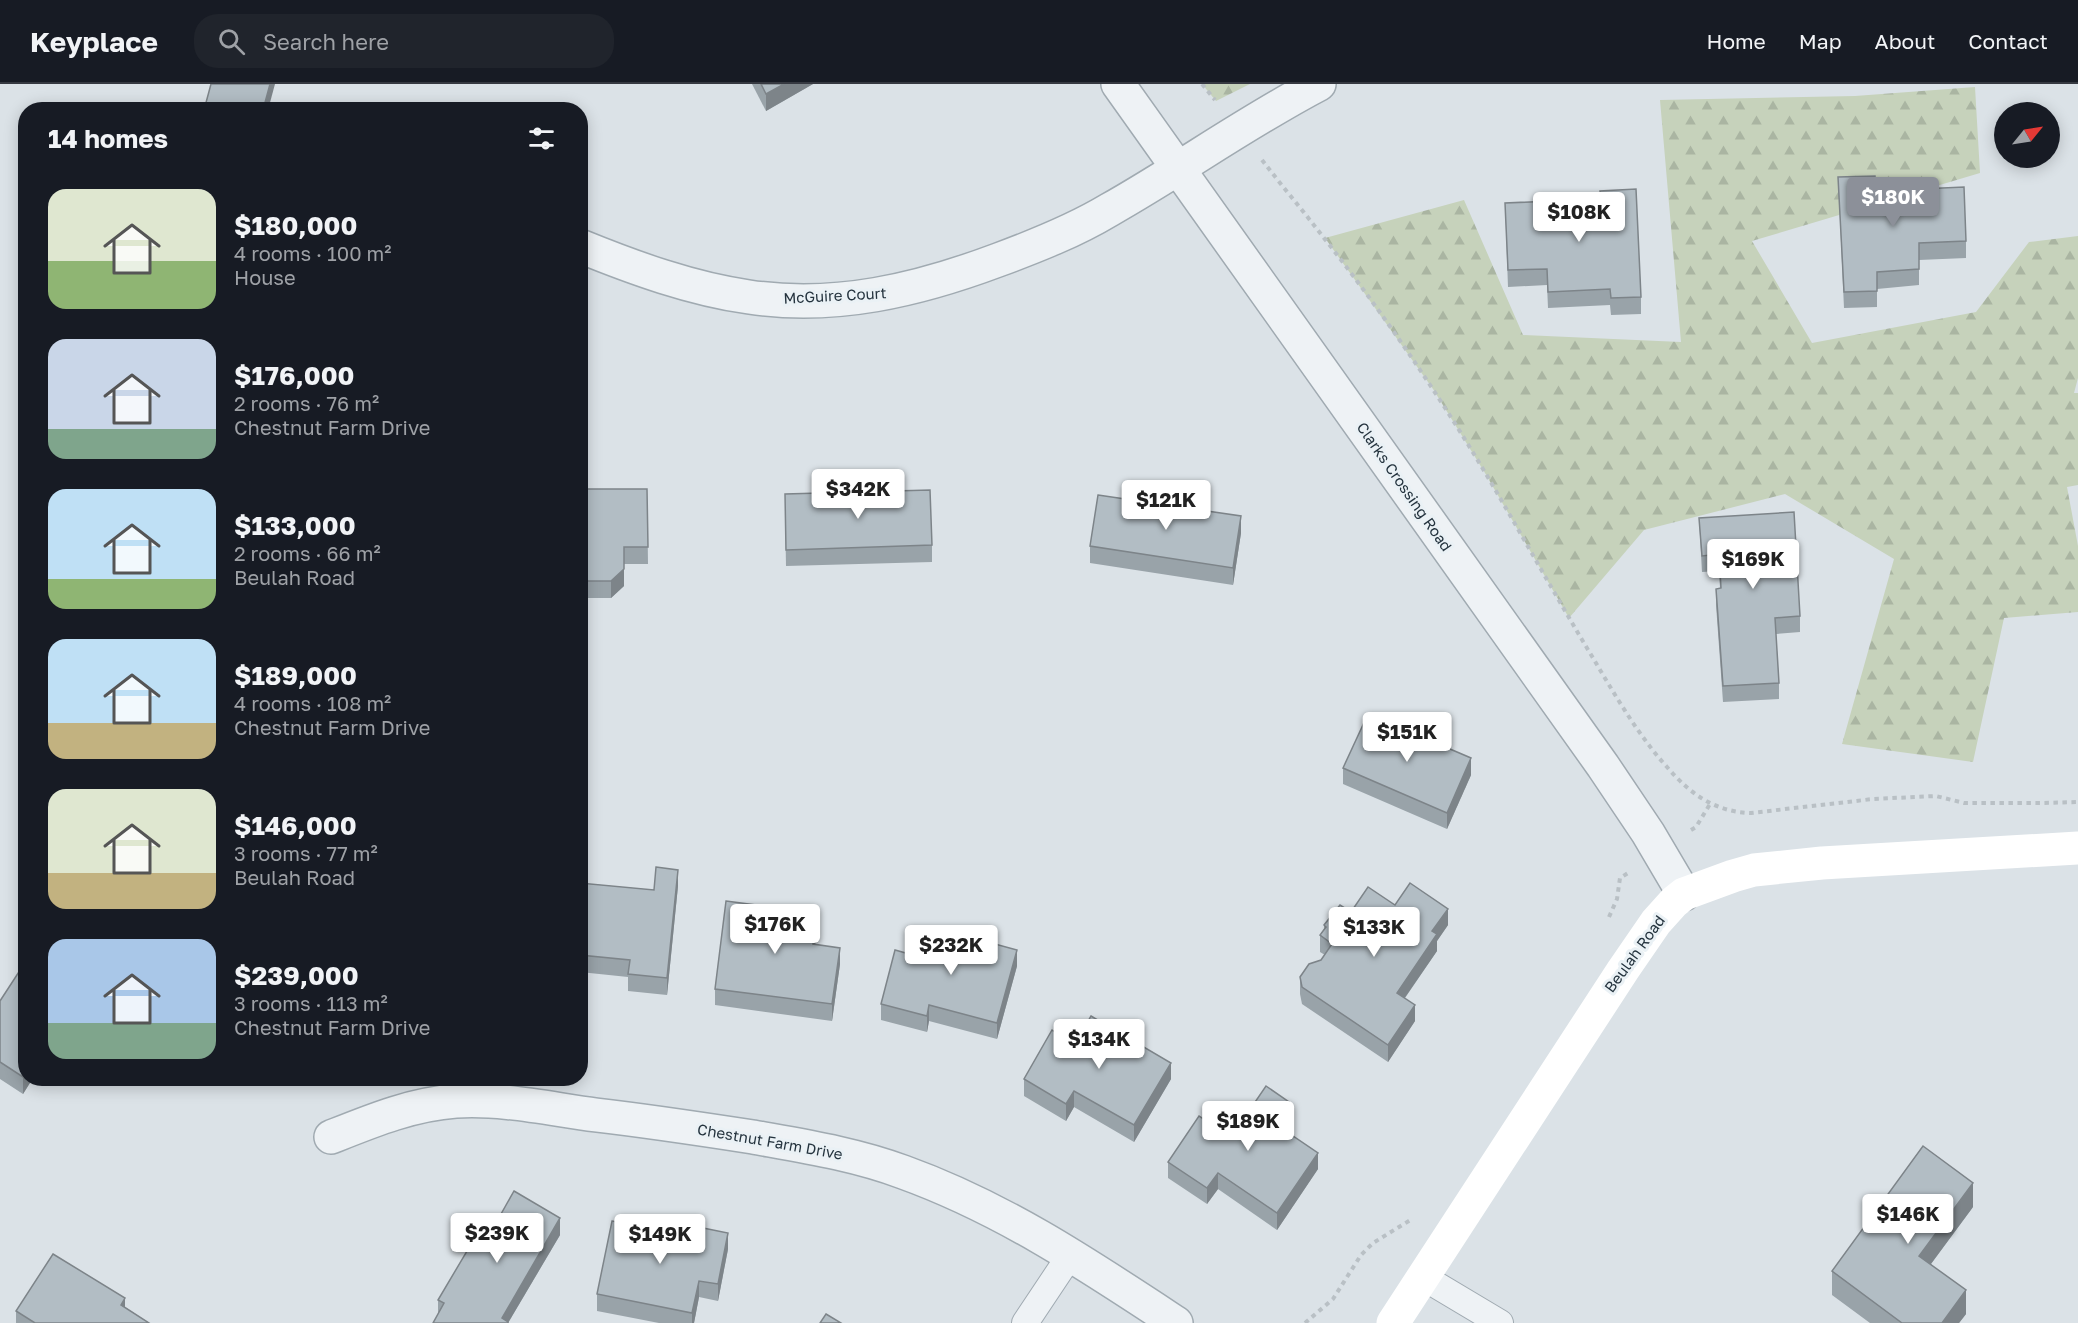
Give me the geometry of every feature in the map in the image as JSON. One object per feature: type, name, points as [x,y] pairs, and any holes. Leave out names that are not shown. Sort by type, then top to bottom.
[{"type":"main road","name":"Beulah Road","points":[[1393,1323],[1629,961],[1656,922],[1684,894],[1733,876],[1787,866],[2078,848]]},
{"type":"street","name":"Clarks Crossing Road","points":[[1118,84],[1603,766],[1648,833],[1684,894]]},
{"type":"street","name":"McGuire Court","points":[[588,249],[657,274],[749,297],[814,300],[858,298],[914,288],[1036,246],[1102,214],[1319,84]]},
{"type":"street","name":"Chestnut Farm Drive","points":[[330,1137],[396,1113],[459,1101],[499,1102],[672,1124],[804,1146],[902,1172],[972,1202],[1071,1254],[1176,1323]]},
{"type":"lane","points":[[1025,1323],[1071,1254]]},
{"type":"lane","points":[[1423,1277],[1500,1323]]},
{"type":"path","points":[[1202,84],[1325,238],[1380,312],[1433,389],[1485,473],[1610,686],[1666,766],[1690,792],[1710,804],[1737,813],[1873,799],[1936,796],[1964,803],[2040,804],[2078,801]]},
{"type":"path","points":[[1305,1323],[1333,1299],[1361,1255]]},
{"type":"green space","points":[[1202,84],[1250,84],[1216,101]]},
{"type":"green space","points":[[1975,87],[1980,173],[1752,241],[1812,343],[1976,312],[2029,242],[2078,236],[2078,378],[2074,393],[2078,393],[2078,485],[2067,487],[2078,546],[2078,612],[2004,618],[1973,762],[1842,744],[1894,559],[1785,494],[1644,530],[1569,618],[1485,473],[1433,389],[1325,238],[1464,200],[1523,335],[1681,342],[1660,100],[1855,96]]},
{"type":"building","points":[[211,84],[270,84],[265,102],[206,102]]},
{"type":"building","points":[[761,84],[784,84],[766,94]]},
{"type":"building","points":[[1875,176],[1876,191],[1964,187],[1966,241],[1919,243],[1919,269],[1877,272],[1877,291],[1844,292],[1838,177]]},
{"type":"building","points":[[1636,189],[1641,297],[1611,298],[1610,289],[1548,292],[1547,269],[1508,270],[1505,203],[1601,199],[1600,191]]},
{"type":"building","points":[[588,489],[647,489],[648,547],[624,547],[624,569],[611,581],[588,581]]},
{"type":"building","points":[[930,490],[932,545],[786,550],[785,494]]},
{"type":"building","points":[[1098,495],[1241,516],[1233,568],[1090,546]]},
{"type":"building","points":[[1794,512],[1800,616],[1775,618],[1779,683],[1723,686],[1716,589],[1721,588],[1719,554],[1702,556],[1699,518]]},
{"type":"building","points":[[1368,714],[1471,758],[1447,813],[1343,768]]},
{"type":"building","points":[[656,867],[678,870],[667,978],[628,974],[630,960],[588,956],[588,884],[654,890]]},
{"type":"building","points":[[1410,883],[1448,909],[1432,931],[1437,934],[1397,993],[1415,1005],[1388,1045],[1302,987],[1300,977],[1309,964],[1321,960],[1332,944],[1320,935],[1326,927],[1324,925],[1340,905],[1351,912],[1368,887],[1395,905]]},
{"type":"building","points":[[726,901],[817,913],[813,944],[840,948],[832,1004],[715,989]]},
{"type":"building","points":[[929,926],[1017,950],[997,1023],[929,1005],[927,1016],[881,1004],[895,950],[920,957]]},
{"type":"building","points":[[18,973],[18,1074],[0,1062],[0,1001]]},
{"type":"building","points":[[1091,1016],[1171,1063],[1134,1125],[1074,1091],[1066,1104],[1024,1079],[1052,1030],[1075,1044]]},
{"type":"building","points":[[1266,1086],[1289,1102],[1274,1123],[1318,1153],[1277,1213],[1218,1173],[1207,1188],[1168,1162],[1199,1116],[1221,1130],[1239,1104],[1249,1111]]},
{"type":"building","points":[[1923,1146],[1973,1183],[1919,1256],[1966,1290],[1942,1323],[1902,1323],[1832,1271]]},
{"type":"building","points":[[514,1191],[560,1218],[502,1318],[508,1323],[433,1323],[444,1303],[438,1300],[483,1224],[492,1230]]},
{"type":"building","points":[[612,1221],[691,1236],[693,1226],[728,1233],[718,1284],[699,1281],[692,1313],[597,1294]]},
{"type":"building","points":[[53,1254],[125,1298],[121,1305],[149,1323],[35,1323],[16,1311]]},
{"type":"building","points":[[826,1314],[841,1323],[820,1323]]}]
